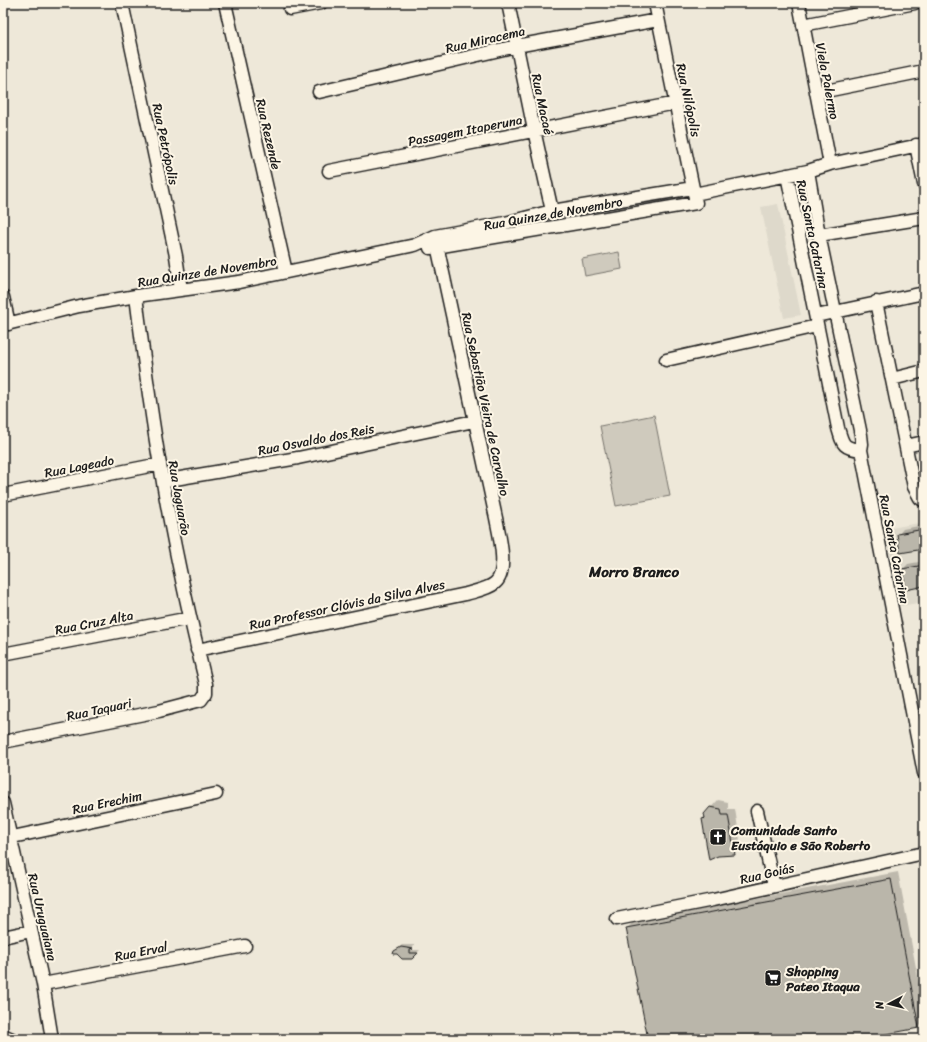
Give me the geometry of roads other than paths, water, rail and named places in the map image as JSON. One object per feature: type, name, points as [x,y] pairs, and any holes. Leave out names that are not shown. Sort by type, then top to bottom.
[{"type":"street","name":"Rua Petrópolis","points":[[122,3],[174,249],[181,290]]},
{"type":"street","name":"Rua Rezende","points":[[225,3],[286,272]]},
{"type":"street","points":[[290,9],[321,3]]},
{"type":"street","name":"Rua Macaé","points":[[508,3],[552,211]]},
{"type":"street","name":"Rua Nilópolis","points":[[655,3],[694,195]]},
{"type":"street","name":"Viela Palermo","points":[[799,3],[830,164]]},
{"type":"street","points":[[803,25],[915,3]]},
{"type":"street","name":"Rua Miracema","points":[[319,92],[516,46],[658,20]]},
{"type":"street","points":[[816,92],[924,71]]},
{"type":"street","name":"Passagem Itaperuna","points":[[329,171],[676,103]]},
{"type":"street","name":"Rua Quinze de Novembro","points":[[6,325],[79,306],[136,296],[232,283],[415,245],[573,224],[694,195],[808,171],[830,164],[920,145]]},
{"type":"street","points":[[920,145],[924,184]]},
{"type":"street","name":"Rua Santa Catarina","points":[[808,171],[819,235],[862,435],[861,450],[924,772]]},
{"type":"street","name":"Rua Santa Catarina","points":[[787,175],[816,321],[842,440],[850,449],[861,450]]},
{"type":"street","name":"Rua Quinze de Novembro","points":[[436,242],[552,211],[694,195]]},
{"type":"street","points":[[570,209],[573,224]]},
{"type":"street","points":[[819,235],[924,218]]},
{"type":"street","name":"Rua Sebastião Vieira de Carvalho","points":[[436,242],[498,525],[502,552],[501,574],[499,578]]},
{"type":"street","points":[[666,360],[816,321],[836,312],[924,292]]},
{"type":"street","name":"Rua Jaguarão","points":[[136,296],[172,536],[206,684],[206,693],[201,700]]},
{"type":"street","points":[[3,297],[6,325]]},
{"type":"street","points":[[876,302],[914,487],[920,498],[924,501]]},
{"type":"street","points":[[892,379],[924,371]]},
{"type":"street","name":"Rua Osvaldo dos Reis","points":[[163,481],[298,458],[474,421]]},
{"type":"street","points":[[906,446],[924,442]]},
{"type":"street","name":"Rua Lageado","points":[[3,495],[160,464]]},
{"type":"street","name":"Rua Professor Clóvis da Silva Alves","points":[[197,650],[466,594],[491,586],[499,578]]},
{"type":"street","name":"Rua Cruz Alta","points":[[3,654],[190,618]]},
{"type":"street","name":"Rua Taquari","points":[[3,742],[159,711],[201,700]]},
{"type":"street","name":"Rua Erechim","points":[[7,838],[216,794]]},
{"type":"street","name":"Rua Uruguaiana","points":[[3,803],[7,838],[43,984],[52,1039]]},
{"type":"street","points":[[757,812],[774,886]]},
{"type":"street","name":"Rua Goiás","points":[[617,919],[774,886],[924,852]]},
{"type":"street","points":[[3,937],[31,931]]},
{"type":"street","name":"Rua Erval","points":[[43,984],[245,946]]},
{"type":"street","points":[[3,1035],[12,1039]]},
{"type":"place","name":"Comunidade Santo Eustáquio e São Roberto","points":[[718,837]]},
{"type":"place","name":"Shopping Pateo Itaqua","points":[[773,978]]},
{"type":"district","name":"Morro Branco","points":[[634,572]]}]
